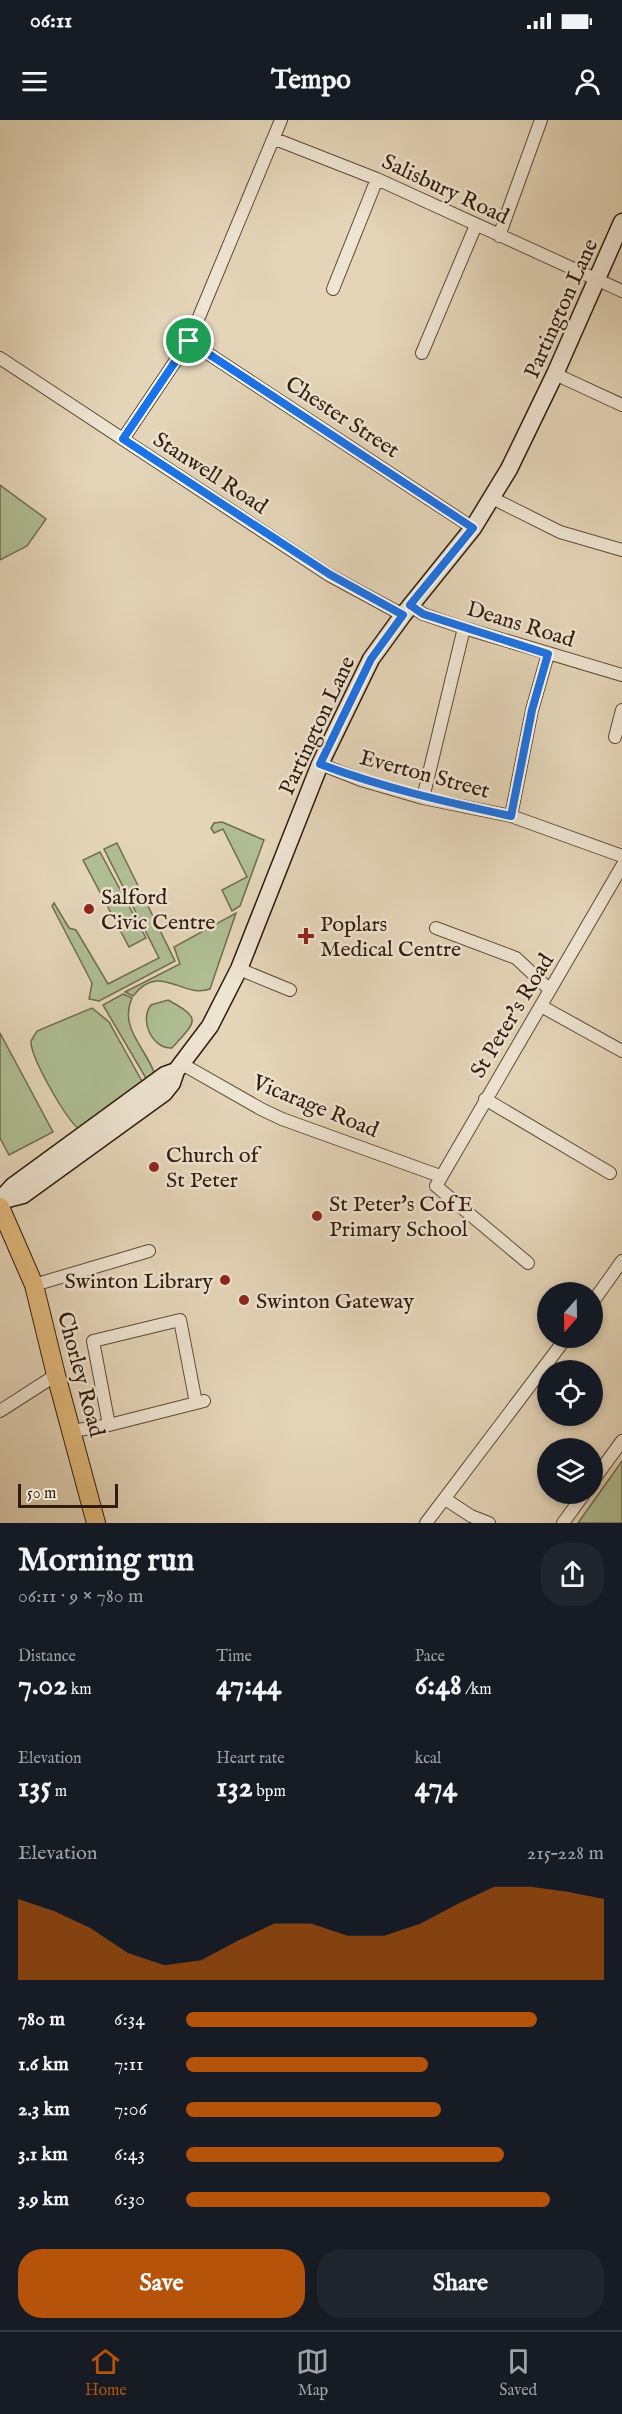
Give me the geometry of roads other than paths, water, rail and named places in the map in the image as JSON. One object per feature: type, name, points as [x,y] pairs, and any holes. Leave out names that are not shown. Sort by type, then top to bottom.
[{"type":"main road","name":"Partington Lane","points":[[0,1201],[23,1195],[145,1109],[172,1083],[179,1067],[210,1026],[239,969],[320,764],[371,659],[406,610],[473,528],[492,498],[525,439],[622,222]]},
{"type":"main road","name":"Chorley Road","points":[[0,1206],[34,1285],[96,1523]]},
{"type":"street","points":[[123,439],[189,341],[281,120]]},
{"type":"street","points":[[499,236],[541,120]]},
{"type":"street","name":"Salisbury Road","points":[[275,139],[377,179],[622,291]]},
{"type":"street","points":[[333,289],[377,179]]},
{"type":"street","points":[[422,354],[476,225]]},
{"type":"street","name":"Chester Street","points":[[189,341],[473,528]]},
{"type":"street","name":"Stanwell Road","points":[[0,358],[329,574],[406,610]]},
{"type":"street","points":[[555,374],[622,405]]},
{"type":"street","points":[[492,498],[560,532],[622,550]]},
{"type":"street","name":"Deans Road","points":[[406,610],[622,675]]},
{"type":"street","points":[[423,798],[464,628]]},
{"type":"street","points":[[511,816],[532,710],[548,654]]},
{"type":"street","points":[[615,737],[622,710]]},
{"type":"street","name":"Everton Street","points":[[320,764],[361,780],[423,798],[511,816],[622,856]]},
{"type":"street","name":"St Peter's Road","points":[[438,1181],[622,866]]},
{"type":"street","points":[[436,928],[516,958],[550,990]]},
{"type":"street","points":[[239,969],[290,990]]},
{"type":"street","points":[[541,1006],[622,1051]]},
{"type":"street","name":"Vicarage Road","points":[[179,1067],[282,1119],[438,1181]]},
{"type":"street","points":[[485,1099],[609,1173]]},
{"type":"street","points":[[438,1181],[528,1263]]},
{"type":"street","points":[[34,1285],[149,1251]]},
{"type":"street","points":[[603,1288],[622,1261]]},
{"type":"street","points":[[72,1431],[109,1425],[200,1402],[180,1320],[93,1341],[109,1425]]},
{"type":"street","points":[[426,1523],[558,1348]]},
{"type":"street","points":[[0,1411],[56,1376]]},
{"type":"street","points":[[603,1467],[622,1441]]},
{"type":"street","points":[[445,1499],[471,1516],[489,1523]]},
{"type":"street","points":[[562,1523],[576,1504]]},
{"type":"place","name":"Salford Civic Centre","points":[[89,909]]},
{"type":"place","name":"Poplars Medical Centre","points":[[306,936]]},
{"type":"place","name":"Church of St Peter","points":[[154,1167]]},
{"type":"place","name":"St Peter's CofE Primary School","points":[[317,1216]]},
{"type":"place","name":"Swinton Library","points":[[225,1280]]},
{"type":"place","name":"Swinton Gateway","points":[[244,1300]]}]
